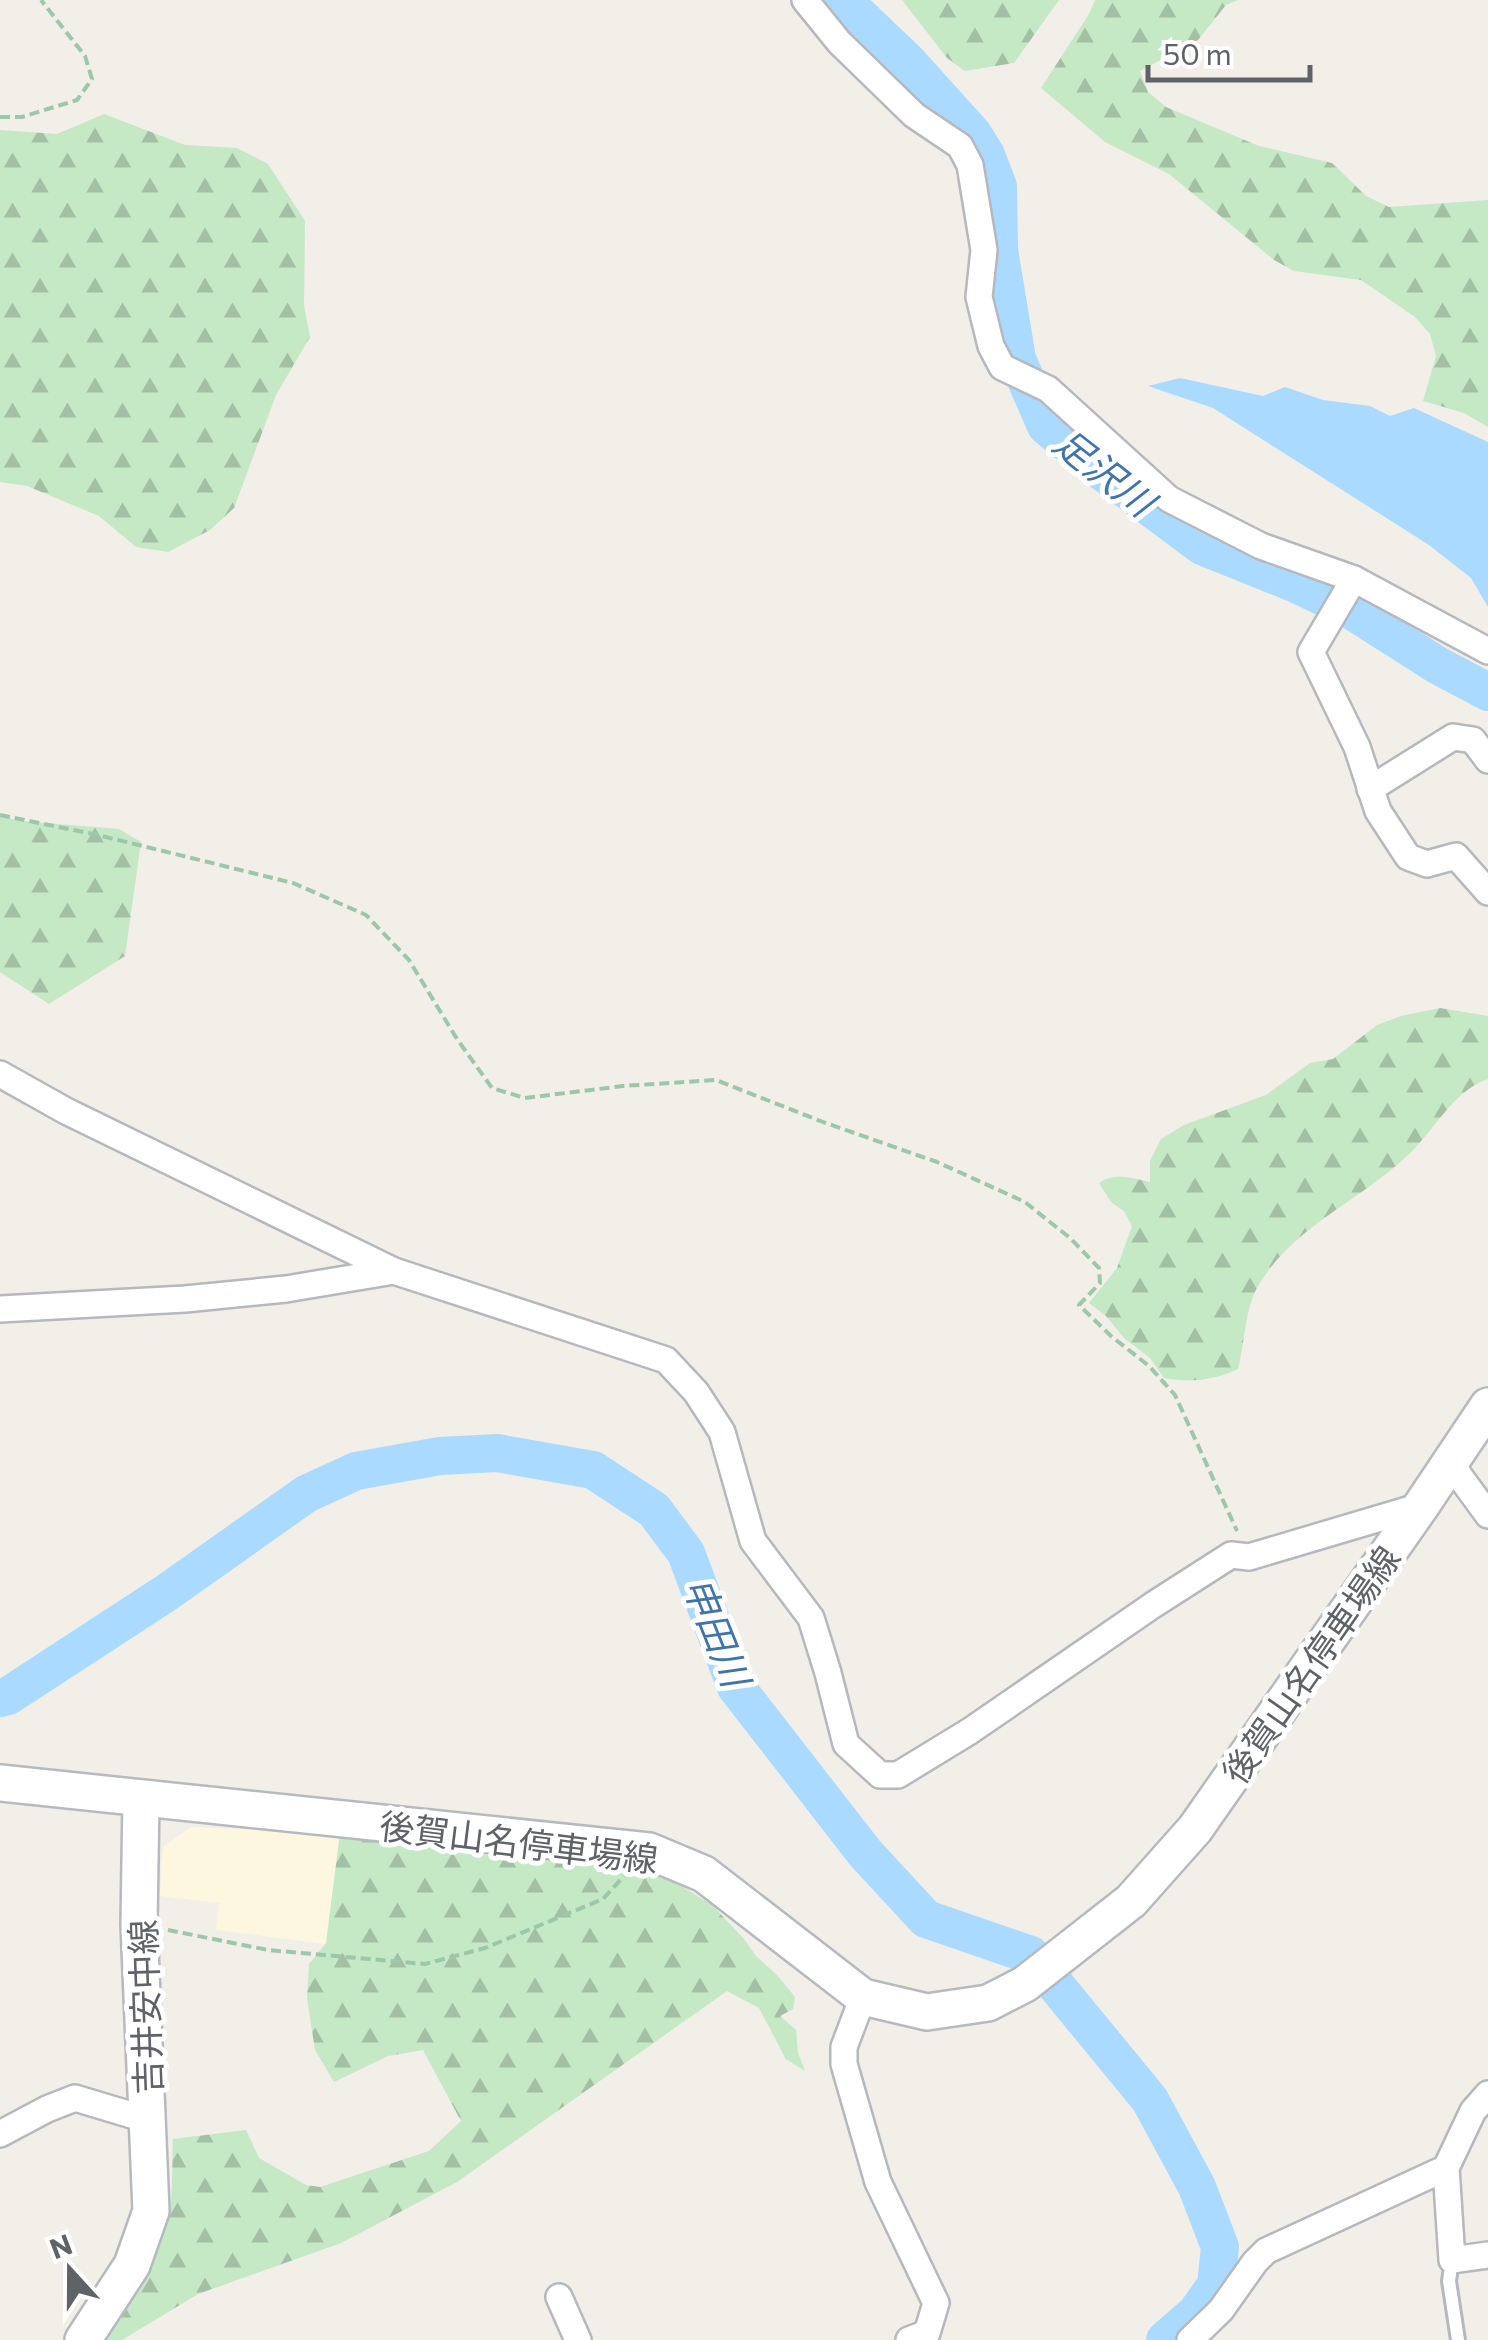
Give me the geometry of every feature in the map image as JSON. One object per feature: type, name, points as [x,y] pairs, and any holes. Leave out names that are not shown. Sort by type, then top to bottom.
[{"type":"main road","name":"後賀山名停車場線","points":[[142,1798],[649,1851],[704,1874],[864,1998],[928,2012],[988,2003],[1026,1984],[1132,1901],[1195,1829],[1488,1406]]},
{"type":"main road","points":[[0,1783],[142,1798]]},
{"type":"main road","name":"吉井安中線","points":[[83,2340],[132,2265],[151,2211],[139,1924],[142,1798]]},
{"type":"street","points":[[805,0],[838,42],[914,115],[960,146],[970,166],[984,250],[978,297],[991,346],[1002,366],[1048,389],[1168,499],[1261,546],[1354,579],[1488,651]]},
{"type":"street","points":[[1354,579],[1311,652],[1357,747],[1378,811],[1408,857],[1427,864],[1456,856],[1488,892]]},
{"type":"street","points":[[1370,789],[1453,736],[1473,740],[1488,760]]},
{"type":"street","points":[[0,1074],[66,1112],[394,1271],[666,1360],[696,1392],[722,1432],[753,1540],[810,1618],[846,1744],[880,1775],[898,1776],[970,1731],[1231,1555],[1249,1557],[1422,1506]]},
{"type":"street","points":[[0,1308],[269,1291],[394,1271]]},
{"type":"street","points":[[1450,1463],[1488,1515]]},
{"type":"street","points":[[864,1998],[844,2047],[844,2064],[878,2182],[936,2303],[921,2338]]},
{"type":"street","points":[[1488,2094],[1473,2111],[1446,2168],[1452,2260],[1488,2255]]},
{"type":"street","points":[[0,2134],[75,2098],[148,2120]]},
{"type":"street","points":[[1190,2340],[1220,2310],[1266,2251],[1446,2168]]},
{"type":"street","points":[[559,2297],[578,2340]]},
{"type":"lane","points":[[1452,2260],[1449,2281],[1458,2340]]},
{"type":"path","points":[[0,117],[22,117],[76,100],[92,80],[85,56],[40,0]]},
{"type":"path","points":[[0,815],[293,883],[366,915],[409,960],[492,1088],[525,1098],[716,1080],[937,1162],[1026,1202],[1099,1268],[1100,1283],[1079,1305],[1149,1366],[1175,1395],[1249,1557]]},
{"type":"path","points":[[139,1924],[268,1950],[425,1964],[485,1948],[603,1899],[649,1851]]},
{"type":"shaded area","points":[[191,1827],[340,1833],[326,1944],[216,1930],[219,1903],[160,1896],[163,1847]]},
{"type":"green space","points":[[902,0],[1059,0],[1014,63],[965,71],[947,58]]},
{"type":"green space","points":[[1095,0],[1238,0],[1226,5],[1198,40],[1140,71],[1148,92],[1166,107],[1259,146],[1332,163],[1366,196],[1389,207],[1488,200],[1488,427],[1464,413],[1423,401],[1436,356],[1430,334],[1415,317],[1361,280],[1294,271],[1274,260],[1169,174],[1105,142],[1041,88]]},
{"type":"green space","points":[[104,114],[185,145],[237,148],[268,164],[305,221],[304,305],[310,337],[276,395],[234,508],[210,530],[168,552],[136,547],[99,516],[27,486],[0,482],[0,130],[57,134]]},
{"type":"green space","points":[[0,816],[119,829],[141,842],[125,956],[49,1004],[0,972]]},
{"type":"green space","points":[[1440,1008],[1488,1016],[1488,1079],[1454,1102],[1406,1157],[1310,1229],[1275,1262],[1251,1301],[1238,1369],[1202,1380],[1164,1378],[1150,1358],[1089,1303],[1117,1268],[1132,1226],[1099,1183],[1118,1177],[1150,1182],[1150,1161],[1161,1139],[1184,1125],[1266,1095],[1310,1063],[1333,1059],[1377,1025]]},
{"type":"green space","points":[[340,1833],[581,1860],[670,1879],[712,1905],[795,1997],[793,2009],[780,2016],[796,2030],[805,2071],[786,2059],[759,2008],[727,1991],[457,2182],[341,2243],[198,2294],[122,2340],[99,2340],[142,2279],[166,2228],[173,2139],[246,2130],[259,2158],[306,2185],[320,2187],[429,2151],[461,2121],[423,2050],[388,2056],[334,2082],[315,2050],[307,1998],[309,1964],[326,1943]]},
{"type":"water","points":[[1180,378],[1263,396],[1285,387],[1323,400],[1370,406],[1390,416],[1414,408],[1488,442],[1488,607],[1471,578],[1429,545],[1213,408],[1148,386]]},
{"type":"waterway","name":"足沢川","points":[[843,0],[908,62],[973,134],[986,155],[998,186],[999,250],[1017,359],[1046,426],[1202,546],[1354,612],[1488,692]]},
{"type":"waterway","name":"申田川","points":[[0,1698],[166,1593],[306,1494],[356,1471],[440,1456],[497,1453],[593,1470],[654,1510],[686,1553],[736,1687],[865,1853],[926,1919],[1031,1955],[1150,2100],[1197,2187],[1220,2247],[1216,2285],[1196,2313],[1165,2340]]}]
